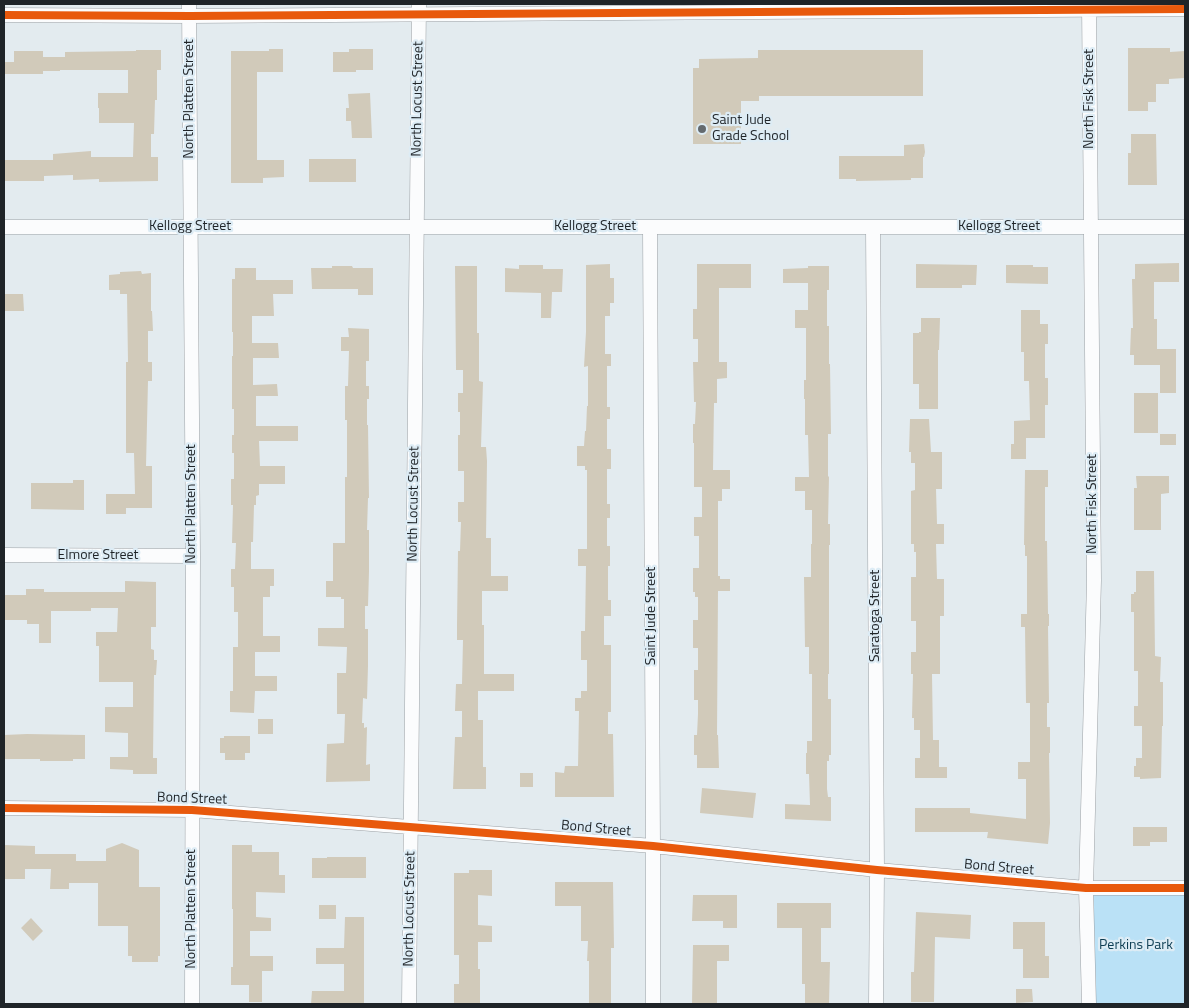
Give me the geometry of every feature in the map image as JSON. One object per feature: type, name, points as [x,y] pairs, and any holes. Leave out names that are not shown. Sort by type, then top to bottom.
[{"type":"street","points":[[4,16],[190,10],[1089,7],[1185,10]]},
{"type":"street","name":"North Fisk Street","points":[[1089,7],[1094,580],[1086,888],[1090,1004]]},
{"type":"street","name":"North Locust Street","points":[[409,1004],[419,9]]},
{"type":"street","name":"North Platten Street","points":[[190,10],[193,556],[192,1004]]},
{"type":"street","name":"Kellogg Street","points":[[4,227],[1185,227]]},
{"type":"street","name":"Saint Jude Street","points":[[650,227],[653,1004]]},
{"type":"street","name":"Saratoga Street","points":[[873,227],[877,870],[876,1004]]},
{"type":"street","name":"Elmore Street","points":[[4,555],[193,556]]},
{"type":"street","name":"Bond Street","points":[[4,808],[192,810],[653,846],[877,870],[1086,888],[1185,888]]},
{"type":"green space","name":"Perkins Park","points":[[1086,888],[1185,889],[1185,1004],[1089,1004]]},
{"type":"building","points":[[1128,48],[1170,48],[1170,52],[1185,51],[1185,78],[1169,79],[1169,84],[1156,84],[1156,102],[1148,102],[1148,111],[1128,111]]},
{"type":"building","points":[[269,49],[283,49],[283,72],[257,72],[257,160],[284,160],[284,177],[263,178],[263,183],[231,183],[231,51],[269,51]]},
{"type":"building","points":[[349,49],[373,49],[373,70],[333,72],[333,52],[349,52]]},
{"type":"building","points":[[161,50],[161,70],[157,70],[154,134],[151,134],[151,157],[158,157],[158,181],[99,182],[99,179],[73,180],[73,175],[44,176],[44,181],[4,181],[4,160],[53,160],[53,154],[91,151],[91,157],[133,157],[134,123],[99,123],[98,108],[98,93],[128,93],[128,70],[60,70],[43,71],[43,74],[4,74],[4,62],[14,62],[14,51],[43,51],[43,57],[65,57],[65,52]]},
{"type":"building","points":[[758,50],[923,50],[923,96],[759,96],[759,101],[741,101],[741,144],[693,144],[693,68],[699,68],[699,59],[758,58]]},
{"type":"building","points":[[370,93],[372,138],[352,138],[351,121],[346,121],[346,108],[349,108],[348,94]]},
{"type":"building","points":[[1131,134],[1156,134],[1157,185],[1128,185],[1128,153],[1131,153]]},
{"type":"building","points":[[924,144],[923,178],[856,181],[856,179],[839,179],[839,156],[904,156],[904,145]]},
{"type":"building","points":[[309,159],[356,159],[356,182],[309,182]]},
{"type":"building","points":[[1179,263],[1179,282],[1154,282],[1154,319],[1157,319],[1157,349],[1176,349],[1176,393],[1160,393],[1160,365],[1134,365],[1134,355],[1130,355],[1131,328],[1133,328],[1132,279],[1135,279],[1135,264]]},
{"type":"building","points":[[610,264],[610,278],[614,278],[614,303],[610,303],[610,316],[605,316],[605,354],[611,354],[611,366],[607,366],[607,407],[610,407],[610,419],[607,419],[607,449],[611,449],[611,469],[607,469],[607,504],[610,504],[610,518],[607,518],[607,546],[610,546],[608,600],[611,600],[611,616],[604,616],[604,645],[611,645],[611,712],[608,712],[608,734],[613,734],[614,797],[555,797],[555,772],[564,773],[565,766],[578,766],[579,711],[575,711],[575,698],[581,698],[581,691],[587,691],[587,660],[581,660],[581,631],[585,631],[586,566],[578,566],[578,549],[587,549],[587,470],[585,470],[585,466],[577,466],[577,446],[584,446],[588,406],[588,366],[584,367],[586,265]]},
{"type":"building","points":[[697,264],[751,264],[751,288],[719,288],[719,362],[727,362],[727,378],[717,379],[717,403],[714,403],[713,470],[730,470],[730,489],[722,489],[722,501],[718,501],[718,576],[720,576],[720,579],[730,579],[730,591],[718,591],[717,735],[719,768],[697,768],[697,755],[694,755],[694,735],[697,735],[698,700],[694,700],[694,670],[698,670],[698,648],[693,648],[693,620],[698,620],[698,597],[695,597],[695,592],[693,592],[693,568],[699,568],[699,536],[694,536],[694,517],[702,517],[702,487],[694,487],[693,443],[696,402],[694,402],[693,362],[698,362],[698,339],[693,339],[693,309],[697,309]]},
{"type":"building","points":[[916,264],[977,265],[976,285],[962,285],[962,288],[916,288]]},
{"type":"building","points":[[519,265],[543,265],[543,269],[563,269],[562,292],[552,292],[551,318],[541,318],[541,293],[505,292],[505,268],[519,269]]},
{"type":"building","points":[[1006,265],[1048,267],[1048,284],[1006,283]]},
{"type":"building","points":[[332,266],[373,268],[373,295],[358,295],[358,289],[312,289],[311,268],[332,268]]},
{"type":"building","points":[[455,266],[477,266],[479,381],[483,382],[481,447],[486,447],[487,461],[486,538],[491,538],[491,576],[508,576],[508,591],[482,591],[484,674],[514,674],[514,691],[478,691],[478,720],[483,720],[483,767],[486,767],[486,789],[453,789],[455,737],[462,737],[462,711],[455,711],[456,684],[462,684],[463,640],[457,640],[458,551],[460,551],[461,522],[458,522],[458,502],[464,502],[464,471],[458,471],[460,412],[458,412],[458,393],[463,393],[463,370],[456,370]]},
{"type":"building","points":[[808,266],[829,266],[827,326],[829,326],[831,434],[828,434],[828,524],[830,524],[830,545],[828,699],[831,699],[831,755],[829,755],[829,761],[827,761],[827,789],[828,797],[831,797],[831,821],[785,819],[785,804],[810,805],[809,774],[806,774],[806,753],[807,741],[812,741],[812,674],[809,674],[809,647],[805,647],[804,577],[811,577],[812,510],[805,510],[805,491],[795,491],[795,477],[809,477],[808,435],[805,435],[804,399],[806,328],[795,328],[795,310],[808,310],[808,283],[783,283],[783,269],[808,268]]},
{"type":"building","points":[[235,268],[256,268],[256,280],[293,280],[293,294],[273,294],[274,316],[252,316],[252,343],[278,343],[279,358],[253,358],[253,385],[277,384],[278,396],[256,396],[256,426],[298,426],[298,441],[259,441],[260,466],[285,466],[285,484],[259,484],[259,495],[256,496],[256,505],[254,505],[251,569],[274,569],[274,586],[270,586],[270,597],[263,597],[263,636],[280,636],[280,652],[255,652],[255,676],[277,676],[277,691],[255,691],[254,713],[230,712],[230,691],[233,691],[233,647],[238,647],[238,612],[234,612],[234,587],[231,587],[231,569],[235,569],[236,543],[232,543],[233,505],[231,505],[231,479],[234,479],[234,453],[232,453],[234,409],[232,409],[232,279],[235,279]]},
{"type":"building","points":[[141,271],[142,274],[151,273],[153,331],[148,331],[148,362],[152,362],[152,381],[148,381],[146,466],[152,466],[152,508],[126,508],[126,514],[106,514],[106,494],[135,494],[134,453],[126,453],[127,294],[120,294],[120,290],[109,290],[109,275],[120,274],[120,272]]},
{"type":"building","points":[[4,294],[23,294],[24,311],[4,311]]},
{"type":"building","points":[[1021,310],[1040,310],[1040,324],[1048,324],[1048,344],[1045,344],[1045,378],[1048,378],[1048,405],[1045,405],[1045,438],[1026,438],[1026,459],[1011,459],[1011,444],[1014,444],[1014,421],[1030,420],[1029,381],[1024,381],[1024,352],[1021,352]]},
{"type":"building","points":[[921,318],[940,318],[938,409],[919,409],[919,384],[913,384],[913,333],[921,332]]},
{"type":"building","points":[[348,328],[369,329],[369,361],[366,361],[366,386],[369,386],[369,399],[367,399],[369,498],[367,530],[369,530],[369,571],[368,606],[365,606],[365,629],[368,629],[368,666],[367,699],[363,698],[362,723],[364,723],[364,728],[367,727],[366,765],[370,764],[370,781],[326,782],[327,744],[344,743],[345,714],[337,714],[337,673],[346,673],[347,647],[318,646],[318,628],[344,628],[344,599],[341,599],[341,597],[326,597],[326,581],[333,581],[333,543],[345,543],[347,420],[345,420],[345,386],[348,386],[349,351],[341,351],[341,337],[349,337]]},
{"type":"building","points":[[1134,393],[1158,393],[1158,433],[1134,433]]},
{"type":"building","points":[[910,419],[929,419],[931,452],[942,452],[942,489],[936,489],[937,524],[944,524],[944,544],[936,544],[937,579],[944,579],[944,616],[940,616],[940,674],[932,674],[933,740],[939,740],[939,767],[947,767],[947,778],[915,778],[915,758],[920,758],[920,730],[914,730],[914,718],[912,718],[913,674],[911,674],[911,652],[916,652],[916,621],[911,621],[911,577],[916,577],[916,552],[914,552],[914,544],[911,544],[911,491],[915,490],[915,463],[911,463],[911,452],[909,452]]},
{"type":"building","points":[[1160,434],[1176,434],[1176,445],[1160,445]]},
{"type":"building","points":[[1025,470],[1048,470],[1048,487],[1045,487],[1045,541],[1047,541],[1049,614],[1049,703],[1047,703],[1047,727],[1050,727],[1050,823],[1048,844],[987,838],[988,832],[915,832],[915,808],[970,808],[970,813],[1026,819],[1026,779],[1018,779],[1018,762],[1030,762],[1030,703],[1026,703],[1025,627],[1021,627],[1021,614],[1027,614],[1027,556],[1025,556],[1024,545]]},
{"type":"building","points":[[1136,476],[1169,476],[1169,493],[1161,494],[1161,530],[1134,530],[1134,488],[1137,488]]},
{"type":"building","points":[[73,480],[84,480],[84,510],[31,509],[31,483],[73,483]]},
{"type":"building","points":[[1136,571],[1154,571],[1155,656],[1161,657],[1160,682],[1163,682],[1161,778],[1140,779],[1140,777],[1134,777],[1136,758],[1142,758],[1142,726],[1134,726],[1134,706],[1138,706],[1138,671],[1134,671],[1134,612],[1131,612],[1131,594],[1136,592]]},
{"type":"building","points":[[125,581],[156,582],[156,627],[151,627],[151,649],[154,650],[154,660],[157,660],[156,675],[154,675],[153,758],[157,758],[157,774],[133,774],[133,770],[110,769],[110,757],[128,757],[128,733],[105,732],[105,707],[133,707],[133,682],[99,682],[99,646],[96,646],[96,632],[117,632],[118,608],[91,608],[91,611],[51,611],[51,643],[39,643],[39,624],[27,624],[27,620],[4,620],[4,595],[26,595],[26,589],[44,589],[44,592],[125,592]]},
{"type":"building","points":[[258,719],[273,719],[273,734],[258,734]]},
{"type":"building","points":[[4,735],[85,735],[85,759],[40,761],[40,759],[4,759]]},
{"type":"building","points":[[224,736],[250,736],[250,753],[245,753],[245,760],[225,760],[225,753],[220,753],[220,738],[224,738]]},
{"type":"building","points":[[520,773],[533,773],[533,787],[520,787]]},
{"type":"building","points":[[702,788],[756,793],[753,818],[700,813]]},
{"type":"building","points":[[1133,827],[1167,827],[1167,842],[1150,842],[1150,846],[1133,846]]},
{"type":"building","points":[[122,843],[139,850],[139,887],[160,887],[160,956],[158,956],[158,962],[132,962],[132,956],[128,956],[128,926],[98,926],[98,883],[69,883],[69,889],[50,889],[51,869],[25,869],[25,879],[4,879],[4,845],[35,846],[35,854],[76,854],[76,861],[106,861],[106,849]]},
{"type":"building","points":[[232,845],[252,845],[252,852],[279,852],[279,875],[285,875],[285,893],[256,892],[256,917],[271,918],[271,931],[250,931],[250,956],[273,956],[273,971],[262,971],[262,1002],[249,1002],[249,985],[231,985],[231,967],[233,967]]},
{"type":"building","points":[[366,857],[366,878],[312,878],[312,858]]},
{"type":"building","points":[[469,870],[492,870],[492,896],[478,895],[478,925],[492,926],[492,942],[478,942],[480,1004],[454,1004],[454,984],[459,984],[459,955],[454,955],[454,873],[469,873]]},
{"type":"building","points":[[555,882],[613,882],[614,948],[611,948],[611,1004],[589,1004],[588,941],[581,941],[581,906],[555,906]]},
{"type":"building","points":[[693,895],[737,895],[737,928],[723,928],[723,921],[692,921]]},
{"type":"building","points":[[777,903],[831,903],[831,928],[821,928],[821,962],[830,962],[829,1004],[805,1004],[805,984],[802,984],[802,928],[777,928]]},
{"type":"building","points":[[319,905],[336,905],[336,919],[319,919]]},
{"type":"building","points":[[916,912],[971,915],[970,939],[935,937],[934,1002],[911,1002],[911,972],[914,972]]},
{"type":"building","points":[[345,917],[364,917],[364,1004],[311,1004],[312,991],[344,991],[344,964],[316,964],[316,948],[344,948]]},
{"type":"building","points":[[31,918],[43,931],[33,941],[21,928]]},
{"type":"building","points":[[1013,922],[1045,922],[1045,956],[1049,956],[1049,978],[1023,978],[1023,949],[1013,949]]},
{"type":"building","points":[[693,945],[729,945],[729,961],[717,961],[717,1004],[692,1004]]},
{"type":"building","points":[[1016,989],[1032,989],[1033,1002],[1016,1003]]},
{"type":"cycle path","points":[[4,15],[190,16],[1185,9]]},
{"type":"cycle path","points":[[4,808],[192,810],[653,846],[877,870],[1086,888],[1185,888]]},
{"type":"place","name":"Saint Jude Grade School","points":[[702,129]]}]
